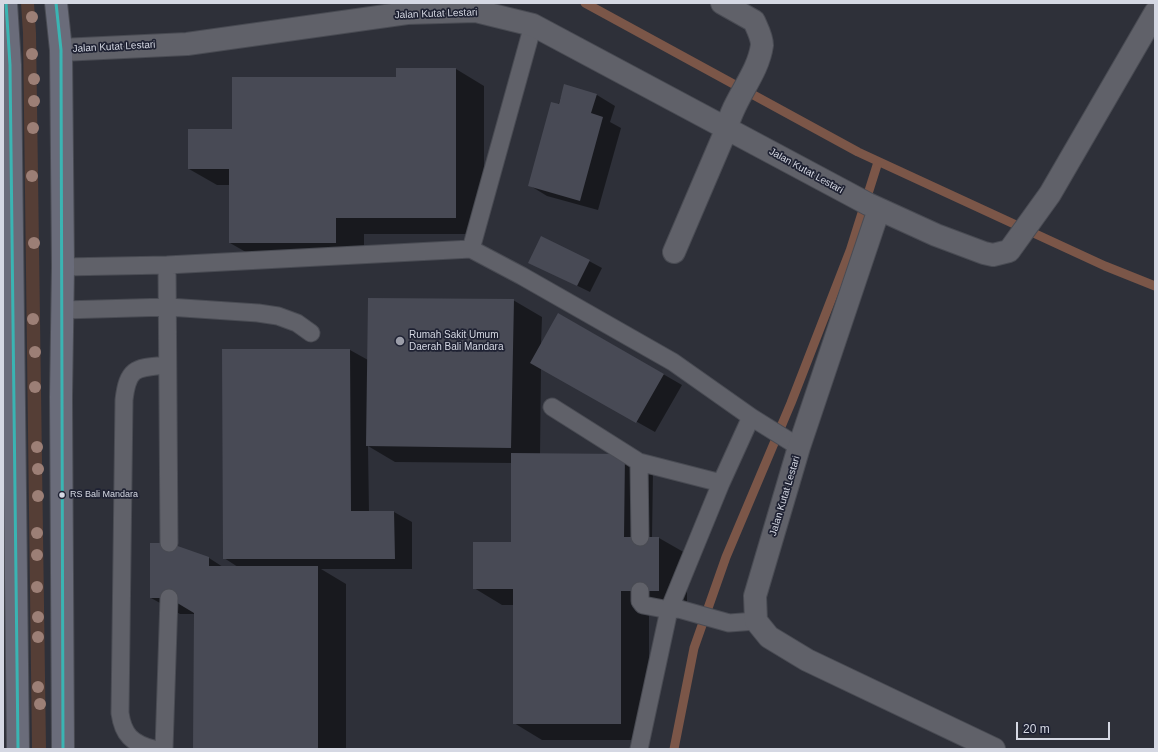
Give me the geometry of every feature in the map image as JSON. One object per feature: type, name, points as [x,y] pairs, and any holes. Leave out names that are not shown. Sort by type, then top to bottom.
[{"type":"highway","points":[[6,3],[10,65],[18,749]]},
{"type":"highway","points":[[56,3],[61,50],[63,267],[61,397],[63,749]]},
{"type":"street","points":[[674,252],[729,121],[752,76],[762,44],[760,34],[754,21],[722,3]]},
{"type":"street","name":"Jalan Kutat Lestari","points":[[61,50],[187,44],[409,8],[476,11],[533,25],[729,121],[849,195],[873,207],[794,444],[755,596],[756,622]]},
{"type":"street","points":[[873,207],[936,235],[984,254],[993,255],[1009,251],[1050,194],[1155,13]]},
{"type":"street","points":[[756,622],[769,638],[806,660],[994,749]]},
{"type":"lane","points":[[472,249],[533,25]]},
{"type":"lane","points":[[63,267],[167,265],[472,249],[672,362],[751,417],[794,444]]},
{"type":"lane","points":[[167,265],[169,543]]},
{"type":"lane","points":[[63,310],[168,307],[278,316],[297,323],[311,333]]},
{"type":"lane","points":[[153,749],[142,746],[129,737],[122,727],[120,714],[124,400],[130,374],[137,369],[167,365]]},
{"type":"lane","points":[[552,407],[639,462],[721,483]]},
{"type":"lane","points":[[639,749],[669,610],[721,483],[751,417]]},
{"type":"lane","points":[[639,462],[640,537]]},
{"type":"lane","points":[[640,592],[640,601],[643,605],[669,610],[679,609],[729,623],[756,622]]},
{"type":"lane","points":[[164,749],[169,598]]},
{"type":"shaded area","points":[[21,3],[34,3],[36,33],[46,749],[32,749],[23,33]]},
{"type":"building","points":[[396,68],[456,68],[456,218],[336,218],[336,243],[229,243],[229,169],[188,169],[188,129],[232,129],[232,77],[396,77]]},
{"type":"building","points":[[564,84],[597,94],[591,113],[603,117],[580,201],[528,186],[551,102],[559,104]]},
{"type":"building","points":[[541,236],[590,260],[577,286],[528,263]]},
{"type":"building","points":[[368,298],[514,299],[511,448],[366,446]]},
{"type":"building","points":[[558,313],[664,374],[636,423],[530,363]]},
{"type":"building","points":[[222,349],[350,349],[351,511],[394,511],[395,559],[223,559]]},
{"type":"building","points":[[511,453],[625,454],[624,537],[659,537],[659,591],[621,591],[621,724],[513,724],[513,589],[473,589],[473,542],[511,542]]},
{"type":"building","points":[[150,543],[169,543],[209,557],[209,566],[318,566],[318,749],[193,749],[194,613],[169,598],[150,598]]},
{"type":"waterway","points":[[585,3],[858,152],[1105,266],[1155,286]]},
{"type":"waterway","points":[[674,749],[694,648],[726,557],[791,403],[850,251],[878,162]]},
{"type":"transit line","points":[[6,3],[10,65],[18,749]]},
{"type":"transit line","points":[[56,3],[61,50],[63,749]]},
{"type":"place","name":"Rumah Sakit Umum Daerah Bali Mandara","points":[[400,341]]},
{"type":"place","name":"RS Bali Mandara","points":[[62,495]]}]
